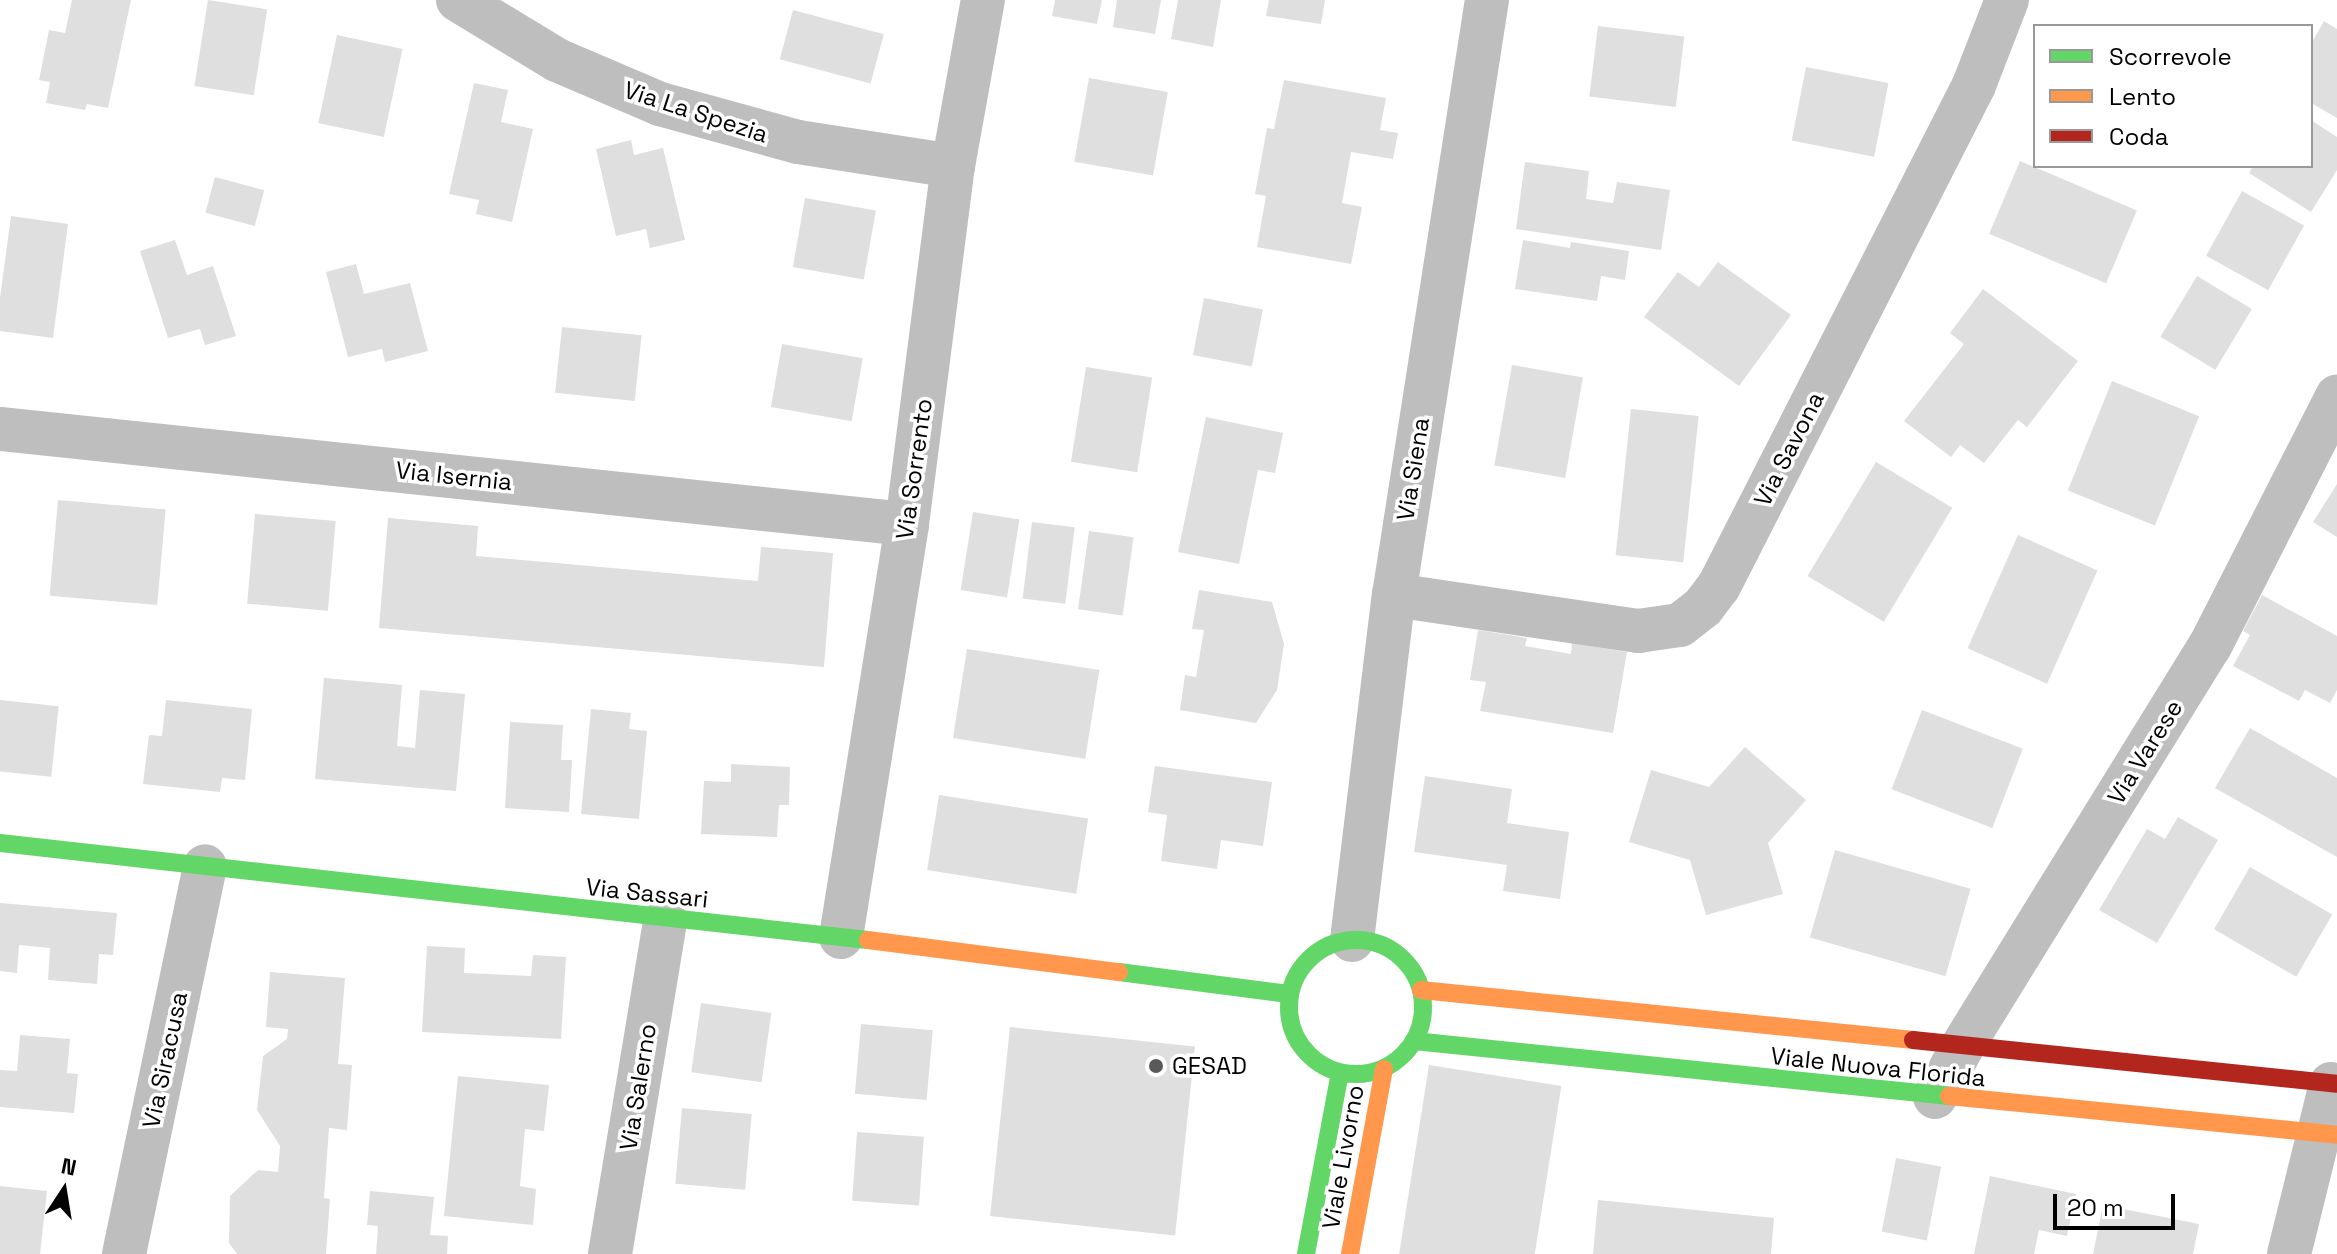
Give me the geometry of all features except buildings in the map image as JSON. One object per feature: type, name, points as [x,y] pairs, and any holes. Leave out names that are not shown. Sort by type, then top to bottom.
[{"type":"street","name":"Via La Spezia","points":[[458,0],[557,60],[660,104],[798,142],[953,166]]},
{"type":"street","name":"Via Sorrento","points":[[841,937],[907,524],[953,166],[983,0]]},
{"type":"street","name":"Via Siena","points":[[1352,940],[1394,595],[1487,0]]},
{"type":"street","name":"Via Savona","points":[[1394,595],[1638,631],[1680,625],[1703,607],[1719,586],[1967,99],[1993,43],[2007,0]]},
{"type":"street","name":"Via Varese","points":[[1935,1097],[1962,1047],[2210,646],[2337,397]]},
{"type":"street","name":"Via Isernia","points":[[0,429],[907,524]]},
{"type":"street","name":"Via Sassari","points":[[0,843],[665,920],[841,937],[1289,994]]},
{"type":"street","name":"Via Siracusa","points":[[124,1254],[205,866]]},
{"type":"street","name":"Via Salerno","points":[[610,1254],[665,920]]},
{"type":"street","points":[[1352,940],[1374,943],[1395,953],[1411,969],[1421,990],[1421,1025],[1414,1041],[1401,1057],[1384,1069],[1362,1075],[1340,1073],[1321,1065],[1305,1052],[1294,1035],[1288,1015],[1289,994],[1297,973],[1311,956],[1330,945],[1352,940]]},
{"type":"street","name":"Viale Nuova Florida","points":[[1421,990],[2334,1084]]},
{"type":"street","name":"Viale Nuova Florida","points":[[1414,1041],[1935,1097],[2327,1134]]},
{"type":"street","name":"Viale Livorno","points":[[1350,1254],[1384,1069]]},
{"type":"street","name":"Viale Livorno","points":[[1306,1254],[1340,1073]]},
{"type":"street","points":[[2289,1254],[2327,1134],[2334,1084]]},
{"type":"traffic: fast","points":[[0,843],[868,940]]},
{"type":"traffic: fast","points":[[1356,940],[1382,945],[1403,960],[1418,981],[1423,1007],[1418,1033],[1403,1054],[1382,1069],[1356,1074],[1330,1069],[1309,1054],[1294,1033],[1289,1007],[1294,981],[1309,960],[1330,945],[1356,940]]},
{"type":"traffic: fast","points":[[1119,972],[1289,994]]},
{"type":"traffic: fast","points":[[1414,1041],[1949,1096]]},
{"type":"traffic: fast","points":[[1306,1254],[1340,1073]]},
{"type":"traffic: slow","points":[[868,940],[1119,972]]},
{"type":"traffic: slow","points":[[1421,990],[1913,1040]]},
{"type":"traffic: slow","points":[[1350,1254],[1384,1069]]},
{"type":"traffic: slow","points":[[1949,1096],[2337,1135]]},
{"type":"traffic: jam","points":[[1913,1040],[2337,1084]]},
{"type":"place","name":"GESAD","points":[[1156,1066]]}]
